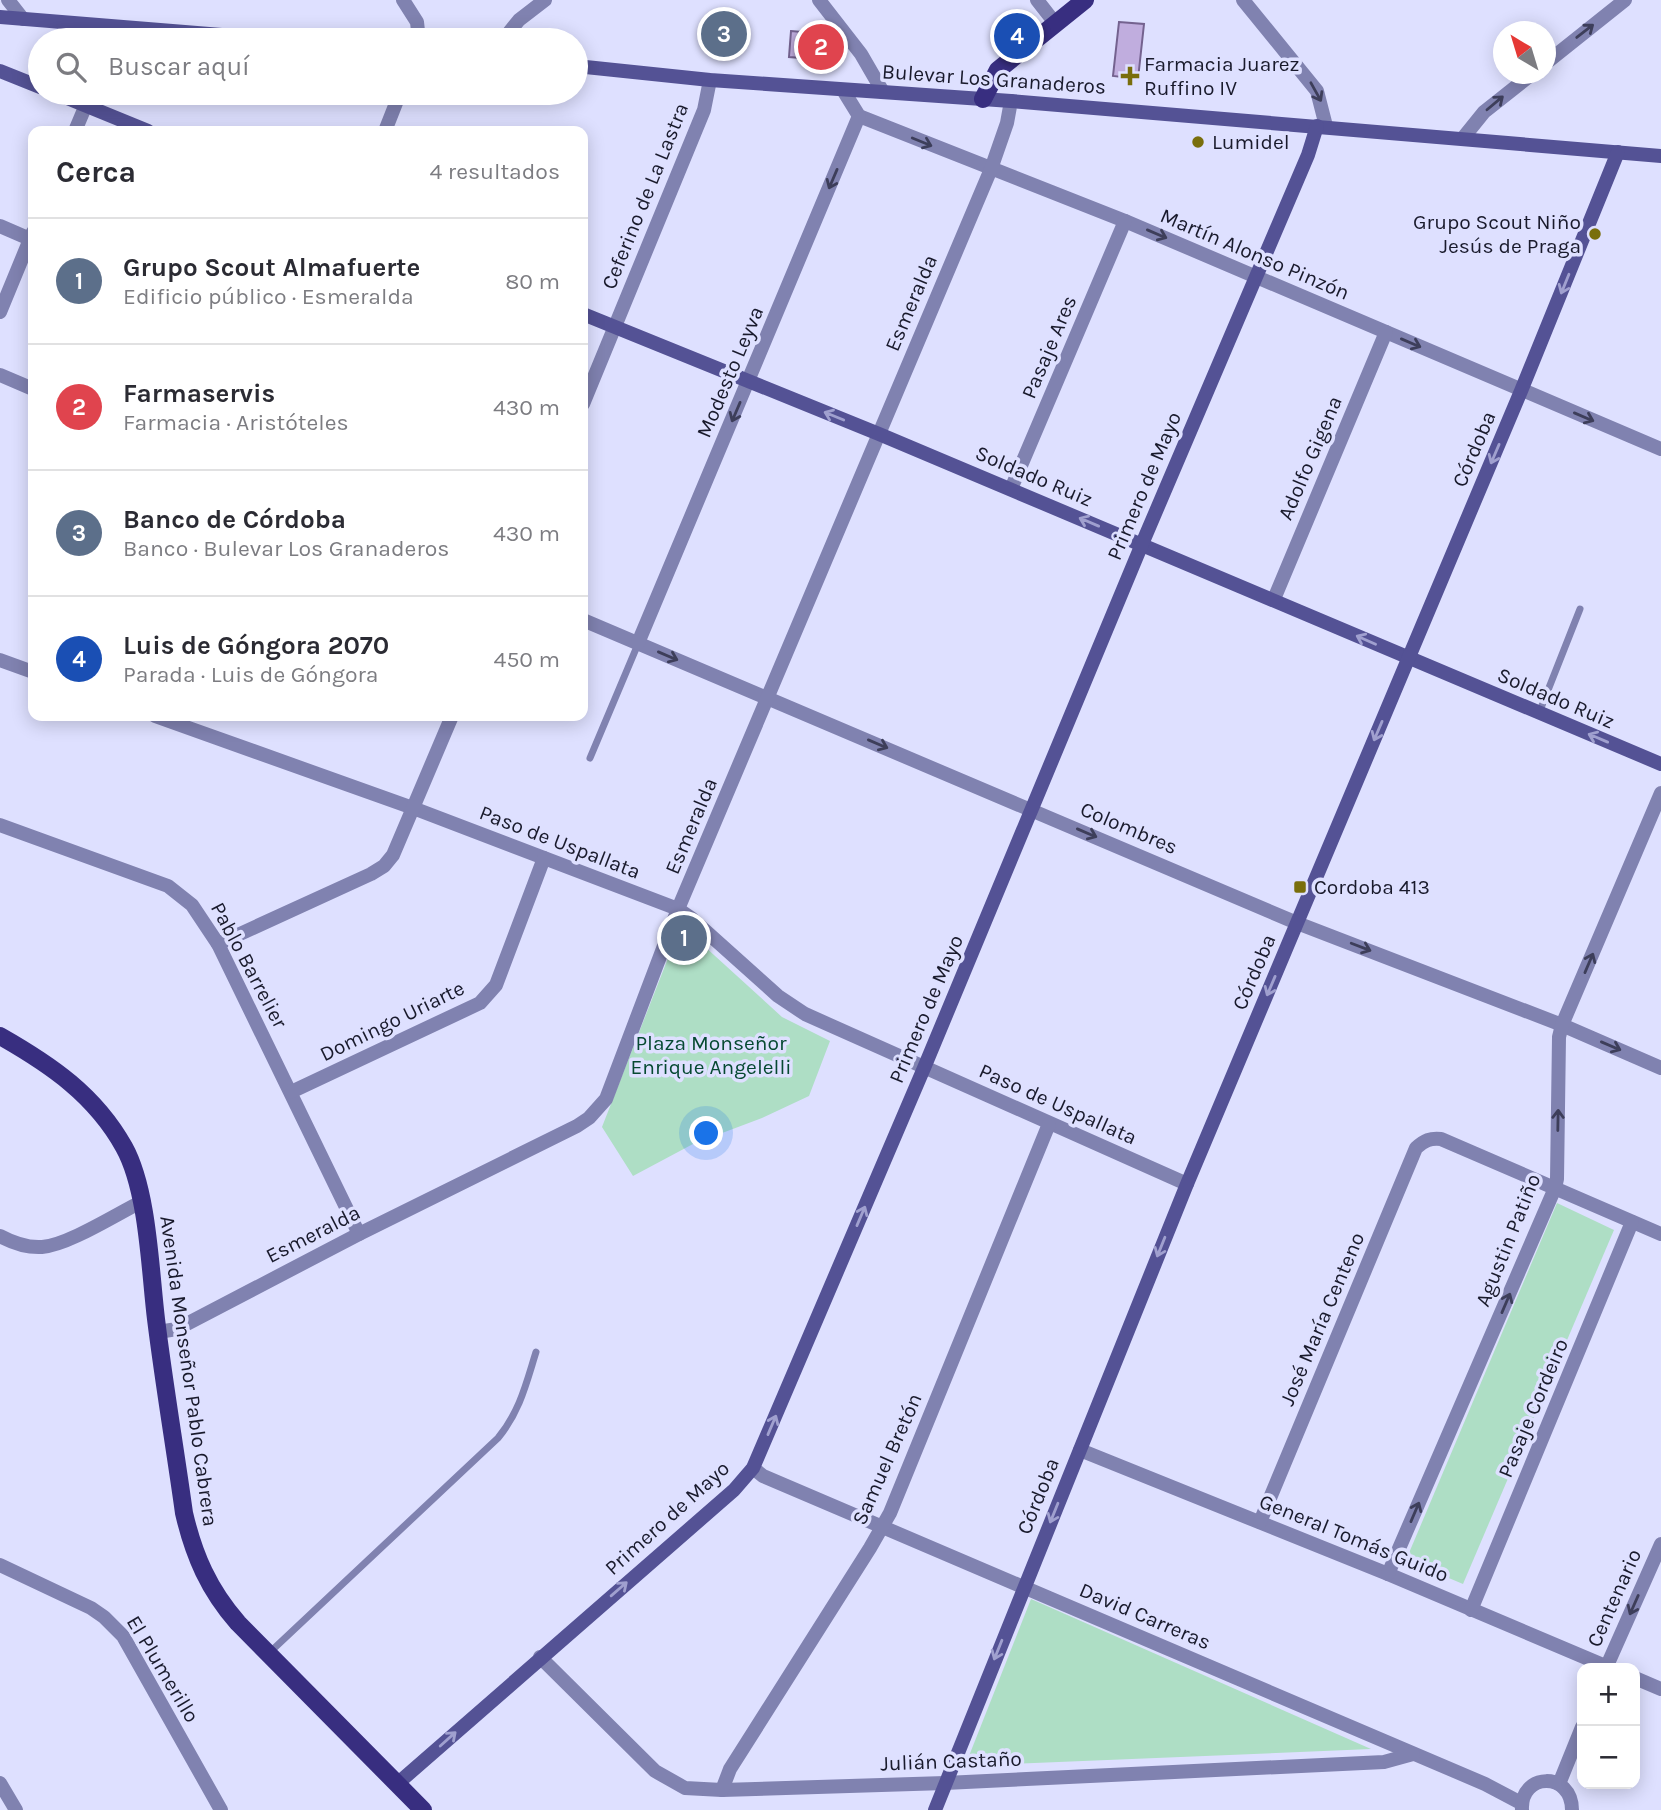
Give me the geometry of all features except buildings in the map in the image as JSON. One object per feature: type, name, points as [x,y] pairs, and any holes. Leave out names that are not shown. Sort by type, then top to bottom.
[{"type":"main road","points":[[983,99],[998,70],[1085,0]]},
{"type":"main road","points":[[0,17],[81,28]]},
{"type":"main road","name":"Bulevar Los Granaderos","points":[[588,67],[710,80],[1011,101],[1661,156]]},
{"type":"main road","points":[[0,71],[28,82]]},
{"type":"main road","points":[[100,105],[139,126]]},
{"type":"main road","name":"Primero de Mayo","points":[[397,1784],[734,1490],[753,1468],[924,1068],[1255,277],[1322,126]]},
{"type":"main road","name":"Córdoba","points":[[935,1810],[1187,1184],[1521,391],[1618,152]]},
{"type":"main road","name":"Soldado Ruiz","points":[[588,316],[1011,489],[1661,764]]},
{"type":"main road","name":"Avenida Monseñor Pablo Cabrera","points":[[0,1036],[52,1068],[83,1093],[103,1114],[129,1157],[141,1202],[189,1536],[206,1580],[215,1596],[268,1654],[423,1810]]},
{"type":"street","points":[[0,10],[7,0],[23,19]]},
{"type":"street","points":[[403,0],[417,22],[418,28]]},
{"type":"street","points":[[513,28],[545,0]]},
{"type":"street","points":[[819,0],[861,54],[883,92]]},
{"type":"street","points":[[1037,0],[1055,23]]},
{"type":"street","points":[[1243,0],[1317,91],[1322,126]]},
{"type":"street","points":[[1556,54],[1625,0]]},
{"type":"street","name":"Ceferino de La Lastra","points":[[588,392],[704,110],[710,80]]},
{"type":"street","points":[[1463,138],[1484,112],[1519,84]]},
{"type":"street","points":[[843,90],[859,116]]},
{"type":"street","name":"Esmeralda","points":[[158,1332],[177,1329],[359,1234],[577,1126],[599,1109],[606,1099],[678,909],[992,169],[1011,101]]},
{"type":"street","points":[[77,126],[86,105]]},
{"type":"street","points":[[387,126],[395,105]]},
{"type":"street","name":"Martín Alonso Pinzón","points":[[859,116],[1125,221],[1661,449]]},
{"type":"street","name":"Modesto Leyva","points":[[638,643],[859,116]]},
{"type":"street","name":"Pasaje Ares","points":[[1011,489],[1125,221]]},
{"type":"street","points":[[0,226],[28,234]]},
{"type":"street","points":[[0,312],[28,245]]},
{"type":"street","name":"Adolfo Gigena","points":[[1274,600],[1385,332]]},
{"type":"street","points":[[0,375],[28,387]]},
{"type":"street","name":"Colombres","points":[[588,622],[1297,923],[1562,1025],[1661,1068]]},
{"type":"street","points":[[0,660],[28,670]]},
{"type":"street","name":"Paso de Uspallata","points":[[169,721],[413,808],[678,909],[792,1006],[924,1068],[1187,1184]]},
{"type":"street","points":[[218,944],[384,866],[393,855],[450,721]]},
{"type":"street","name":"Agustin Patiño","points":[[1388,1574],[1555,1188],[1559,1037],[1562,1025],[1661,793]]},
{"type":"street","name":"Pablo Barrelier","points":[[0,825],[168,886],[192,905],[218,944],[359,1234]]},
{"type":"street","name":"Domingo Uriarte","points":[[292,1092],[480,1003],[488,996],[496,985],[544,858]]},
{"type":"street","name":"Samuel Bretón","points":[[722,1790],[730,1769],[882,1528],[1049,1124]]},
{"type":"street","name":"José María Centeno","points":[[1260,1522],[1416,1148],[1430,1138],[1441,1139],[1555,1188]]},
{"type":"street","points":[[1555,1188],[1661,1234]]},
{"type":"street","points":[[0,1236],[15,1243],[43,1247],[62,1242],[141,1202]]},
{"type":"street","name":"Pasaje Cordeiro","points":[[1471,1609],[1632,1222]]},
{"type":"street","name":"General Tomás Guido","points":[[1080,1450],[1388,1574],[1596,1663]]},
{"type":"street","name":"David Carreras","points":[[753,1468],[763,1476],[882,1528],[1485,1784],[1521,1807]]},
{"type":"street","name":"Centenario","points":[[1610,1663],[1661,1544]]},
{"type":"street","name":"El Plumerillo","points":[[0,1565],[91,1608],[104,1616],[123,1636],[221,1810]]},
{"type":"street","name":"Julián Castaño","points":[[540,1657],[655,1772],[685,1788],[722,1790],[945,1783],[1384,1762],[1413,1754]]},
{"type":"street","points":[[1640,1680],[1661,1689]]},
{"type":"street","points":[[1559,1784],[1577,1739]]},
{"type":"street","points":[[1521,1807],[1527,1790],[1538,1782],[1545,1781],[1559,1784],[1569,1795],[1572,1810]]},
{"type":"street","points":[[0,1783],[16,1810]]},
{"type":"lane","points":[[1538,713],[1580,609]]},
{"type":"lane","points":[[590,758],[638,643]]},
{"type":"lane","points":[[268,1654],[498,1438],[519,1406],[536,1352]]},
{"type":"green space","name":"Plaza Monseñor Enrique Angelelli","points":[[681,925],[782,1017],[830,1041],[809,1096],[762,1118],[693,1144],[633,1176],[602,1127]]},
{"type":"green space","points":[[1557,1203],[1614,1230],[1463,1584],[1406,1560]]},
{"type":"green space","points":[[1031,1599],[1371,1749],[965,1766]]},
{"type":"place","name":"Banco de Córdoba","points":[[724,34]]},
{"type":"place","name":"Luis de Góngora 2070","points":[[1017,36]]},
{"type":"place","name":"Farmaservis","points":[[821,47]]},
{"type":"place","name":"Farmacia Juarez Ruffino IV","points":[[1130,76]]},
{"type":"place","name":"Lumidel","points":[[1198,142]]},
{"type":"place","name":"Grupo Scout Niño Jesús de Praga","points":[[1595,234]]},
{"type":"place","name":"Cordoba 413","points":[[1300,887]]},
{"type":"place","name":"Grupo Scout Almafuerte","points":[[684,938]]}]
